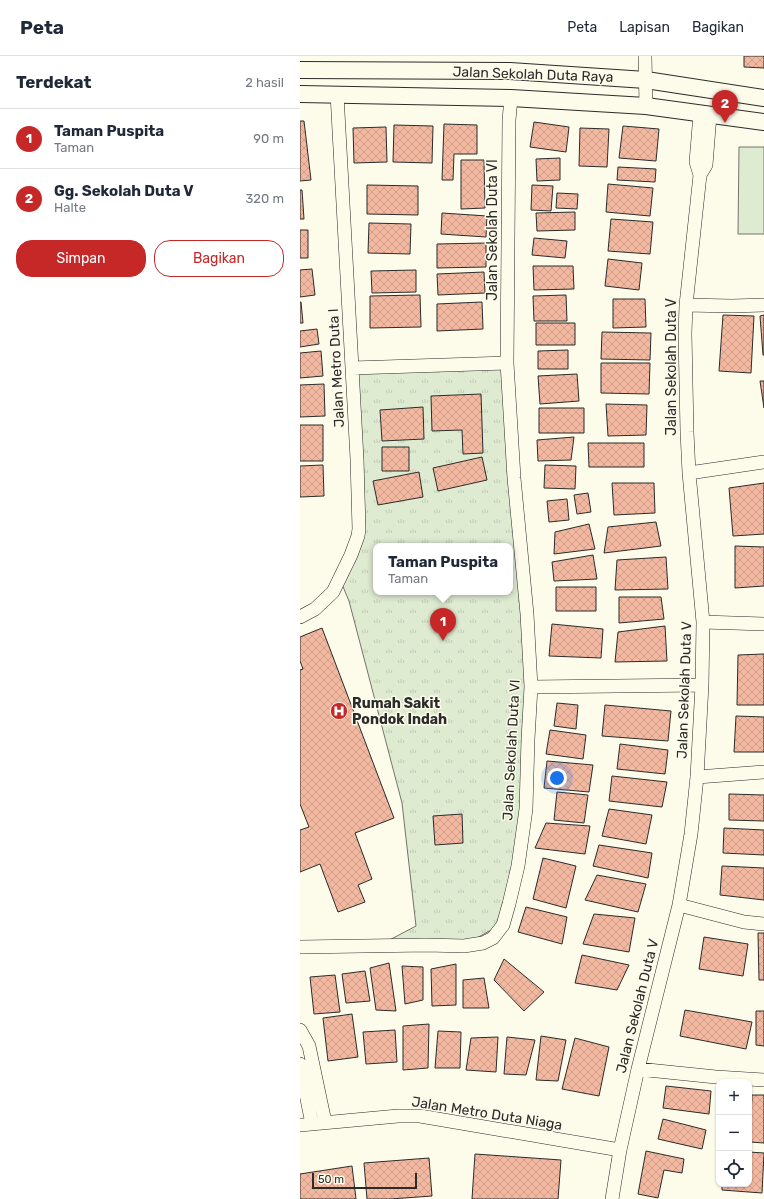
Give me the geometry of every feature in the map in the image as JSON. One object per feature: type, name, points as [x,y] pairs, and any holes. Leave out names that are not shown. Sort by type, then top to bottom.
[{"type":"street","points":[[645,56],[646,106]]},
{"type":"street","name":"Jalan Sekolah Duta Raya","points":[[300,70],[510,71],[646,80],[764,98]]},
{"type":"street","name":"Jalan Sekolah Duta Raya","points":[[300,94],[511,98],[646,106],[764,122]]},
{"type":"street","name":"Jalan Metro Duta I","points":[[300,617],[315,609],[333,592],[351,556],[359,529],[357,459],[337,94]]},
{"type":"street","name":"Jalan Sekolah Duta VI","points":[[300,947],[427,945],[464,946],[483,943],[493,938],[503,925],[518,866],[526,809],[531,687],[527,614],[514,478],[507,363],[509,120],[511,98]]},
{"type":"street","name":"Jalan Sekolah Duta V","points":[[612,1199],[620,1150],[638,1070],[679,906],[691,834],[697,777],[702,685],[703,622],[689,473],[685,334],[686,305],[700,175],[706,165],[705,114]]},
{"type":"street","points":[[686,305],[764,306]]},
{"type":"street","points":[[352,368],[507,363]]},
{"type":"street","points":[[689,473],[764,462]]},
{"type":"street","points":[[703,622],[764,624]]},
{"type":"street","points":[[531,687],[702,685]]},
{"type":"street","points":[[697,777],[764,772]]},
{"type":"street","points":[[679,906],[744,922],[764,924]]},
{"type":"street","points":[[300,1030],[309,1046],[325,1122]]},
{"type":"street","points":[[300,1064],[306,1124]]},
{"type":"street","points":[[638,1070],[764,1080]]},
{"type":"street","name":"Jalan Metro Duta Niaga","points":[[306,1124],[398,1116],[420,1116],[620,1150]]},
{"type":"green space","points":[[739,147],[764,147],[764,234],[738,234]]},
{"type":"green space","points":[[509,361],[530,682],[524,809],[502,924],[464,945],[380,945],[416,926],[402,803],[349,601],[339,577],[356,536],[349,365]]},
{"type":"building","points":[[744,56],[764,56],[764,68],[744,67]]},
{"type":"building","points":[[300,121],[304,121],[311,180],[300,181]]},
{"type":"building","points":[[534,122],[569,127],[566,152],[530,147]]},
{"type":"building","points":[[444,124],[477,125],[477,154],[454,154],[453,180],[442,180]]},
{"type":"building","points":[[394,125],[433,126],[432,163],[393,162]]},
{"type":"building","points":[[623,126],[659,129],[656,161],[619,158]]},
{"type":"building","points":[[386,127],[387,162],[354,163],[353,128]]},
{"type":"building","points":[[580,128],[609,129],[607,167],[579,166]]},
{"type":"building","points":[[560,158],[560,180],[537,181],[536,159]]},
{"type":"building","points":[[461,160],[484,160],[485,208],[461,209]]},
{"type":"building","points":[[618,167],[656,169],[655,182],[617,180]]},
{"type":"building","points":[[608,184],[653,188],[650,216],[606,212]]},
{"type":"building","points":[[367,185],[418,186],[418,215],[367,214]]},
{"type":"building","points":[[532,185],[553,186],[551,211],[531,210]]},
{"type":"building","points":[[300,190],[302,190],[304,219],[300,219]]},
{"type":"building","points":[[557,193],[578,194],[577,209],[556,208]]},
{"type":"building","points":[[575,212],[575,230],[537,231],[536,213]]},
{"type":"building","points":[[442,213],[487,216],[486,237],[441,234]]},
{"type":"building","points":[[611,219],[653,222],[650,254],[608,251]]},
{"type":"building","points":[[369,223],[411,224],[410,254],[368,253]]},
{"type":"building","points":[[300,230],[308,230],[308,258],[300,258]]},
{"type":"building","points":[[534,238],[567,241],[565,258],[532,255]]},
{"type":"building","points":[[486,243],[486,267],[437,268],[437,244]]},
{"type":"building","points":[[608,259],[642,263],[639,290],[605,286]]},
{"type":"building","points":[[533,266],[573,266],[574,289],[534,290]]},
{"type":"building","points":[[312,269],[315,295],[300,297],[300,270]]},
{"type":"building","points":[[416,270],[416,292],[372,293],[371,271]]},
{"type":"building","points":[[484,272],[485,293],[438,295],[437,274]]},
{"type":"building","points":[[420,295],[421,327],[370,328],[370,296]]},
{"type":"building","points":[[566,295],[567,321],[534,321],[533,296]]},
{"type":"building","points":[[613,299],[645,299],[646,327],[613,328]]},
{"type":"building","points":[[301,302],[303,323],[300,323]]},
{"type":"building","points":[[482,302],[483,329],[437,331],[437,304]]},
{"type":"building","points":[[723,315],[754,316],[751,373],[719,371]]},
{"type":"building","points":[[764,315],[764,355],[763,355],[760,316]]},
{"type":"building","points":[[536,323],[575,323],[575,345],[536,345]]},
{"type":"building","points":[[317,329],[319,344],[300,347],[300,331]]},
{"type":"building","points":[[602,332],[651,333],[650,360],[601,359]]},
{"type":"building","points":[[568,350],[568,369],[538,369],[538,351]]},
{"type":"building","points":[[321,351],[323,376],[300,378],[300,353]]},
{"type":"building","points":[[601,363],[650,363],[649,394],[601,393]]},
{"type":"building","points":[[577,374],[579,401],[540,404],[538,376]]},
{"type":"building","points":[[760,381],[764,381],[764,408]]},
{"type":"building","points":[[324,384],[325,416],[300,417],[300,385]]},
{"type":"building","points":[[481,394],[483,453],[463,454],[462,430],[432,431],[431,396]]},
{"type":"building","points":[[606,404],[647,405],[646,435],[608,436]]},
{"type":"building","points":[[423,407],[424,439],[382,441],[380,410]]},
{"type":"building","points":[[539,408],[584,408],[584,433],[539,433]]},
{"type":"building","points":[[300,425],[323,425],[323,461],[300,461]]},
{"type":"building","points":[[574,437],[571,460],[538,461],[537,440]]},
{"type":"building","points":[[588,443],[644,443],[644,467],[589,467]]},
{"type":"building","points":[[382,447],[409,447],[409,471],[382,471]]},
{"type":"building","points":[[482,457],[487,480],[438,491],[433,468]]},
{"type":"building","points":[[323,465],[324,496],[300,497],[300,466]]},
{"type":"building","points":[[545,465],[576,466],[575,489],[544,488]]},
{"type":"building","points":[[419,472],[423,497],[378,505],[373,481]]},
{"type":"building","points":[[612,483],[654,483],[655,513],[614,515]]},
{"type":"building","points":[[764,483],[764,534],[733,536],[729,488]]},
{"type":"building","points":[[588,493],[591,512],[577,514],[574,495]]},
{"type":"building","points":[[567,499],[569,520],[549,522],[547,501]]},
{"type":"building","points":[[656,522],[661,546],[604,553],[608,527]]},
{"type":"building","points":[[589,524],[595,549],[554,554],[555,532]]},
{"type":"building","points":[[735,546],[764,547],[764,586],[735,588]]},
{"type":"building","points":[[593,555],[597,579],[554,581],[552,562]]},
{"type":"building","points":[[666,557],[668,589],[615,590],[617,560]]},
{"type":"building","points":[[556,587],[596,587],[596,611],[556,611]]},
{"type":"building","points":[[619,597],[661,597],[664,619],[619,623]]},
{"type":"building","points":[[552,624],[603,629],[601,658],[549,656]]},
{"type":"building","points":[[665,626],[667,661],[615,662],[618,632]]},
{"type":"building","points":[[322,628],[394,818],[355,833],[372,879],[358,885],[365,902],[338,912],[320,864],[300,872],[300,830],[309,827],[300,804],[300,670],[303,669],[300,661],[300,637]]},
{"type":"building","points":[[764,654],[764,705],[737,705],[738,655]]},
{"type":"building","points":[[557,703],[578,705],[576,729],[554,726]]},
{"type":"building","points":[[605,705],[671,711],[668,741],[602,736]]},
{"type":"building","points":[[736,716],[764,717],[764,752],[734,752]]},
{"type":"building","points":[[550,730],[586,735],[583,759],[546,754]]},
{"type":"building","points":[[620,744],[668,750],[665,774],[617,769]]},
{"type":"building","points":[[547,761],[593,765],[589,792],[544,788]]},
{"type":"building","points":[[612,776],[667,782],[662,807],[609,801]]},
{"type":"building","points":[[557,792],[588,795],[584,823],[554,820]]},
{"type":"building","points":[[729,794],[764,795],[764,821],[729,820]]},
{"type":"building","points":[[609,809],[652,815],[646,844],[602,836]]},
{"type":"building","points":[[462,814],[463,843],[435,845],[433,816]]},
{"type":"building","points":[[546,823],[590,826],[585,854],[535,848]]},
{"type":"building","points":[[724,828],[764,830],[764,855],[723,853]]},
{"type":"building","points":[[599,845],[652,853],[648,878],[593,866]]},
{"type":"building","points":[[543,858],[576,866],[566,908],[533,899]]},
{"type":"building","points":[[722,866],[764,868],[764,900],[720,895]]},
{"type":"building","points":[[597,875],[646,884],[638,912],[585,900]]},
{"type":"building","points":[[526,907],[567,917],[562,944],[518,932]]},
{"type":"building","points":[[594,914],[635,918],[629,952],[583,944]]},
{"type":"building","points":[[758,933],[764,933],[764,980],[759,980]]},
{"type":"building","points":[[704,937],[748,944],[743,976],[699,969]]},
{"type":"building","points":[[582,955],[629,965],[617,990],[575,983]]},
{"type":"building","points":[[504,959],[544,992],[524,1011],[494,980]]},
{"type":"building","points":[[389,963],[396,1011],[376,1010],[370,968]]},
{"type":"building","points":[[456,964],[456,1005],[432,1006],[431,969]]},
{"type":"building","points":[[402,966],[423,967],[423,1000],[405,1004]]},
{"type":"building","points":[[365,971],[370,1001],[346,1003],[342,974]]},
{"type":"building","points":[[335,975],[340,1012],[314,1014],[310,977]]},
{"type":"building","points":[[484,978],[489,1008],[463,1008],[463,980]]},
{"type":"building","points":[[685,1010],[752,1022],[746,1049],[680,1036]]},
{"type":"building","points":[[756,1011],[764,1011],[764,1046],[756,1045]]},
{"type":"building","points":[[352,1014],[358,1057],[328,1061],[323,1018]]},
{"type":"building","points":[[429,1024],[428,1068],[403,1070],[403,1026]]},
{"type":"building","points":[[395,1030],[397,1062],[366,1064],[363,1032]]},
{"type":"building","points":[[438,1031],[461,1032],[460,1068],[435,1068]]},
{"type":"building","points":[[541,1036],[566,1040],[558,1081],[536,1080]]},
{"type":"building","points":[[498,1037],[496,1072],[466,1070],[471,1038]]},
{"type":"building","points":[[507,1037],[535,1040],[526,1075],[504,1074]]},
{"type":"building","points":[[575,1038],[609,1047],[599,1096],[562,1089]]},
{"type":"building","points":[[666,1086],[711,1091],[709,1114],[663,1108]]},
{"type":"building","points":[[752,1095],[764,1095],[764,1143],[752,1142]]},
{"type":"building","points":[[663,1119],[706,1130],[702,1149],[658,1139]]},
{"type":"building","points":[[646,1151],[684,1159],[682,1173],[664,1170],[658,1198],[638,1194]]},
{"type":"building","points":[[752,1152],[764,1153],[762,1193],[722,1190],[722,1187],[752,1187]]},
{"type":"building","points":[[475,1154],[561,1160],[558,1199],[472,1199]]},
{"type":"building","points":[[429,1158],[432,1196],[367,1199],[364,1163]]},
{"type":"building","points":[[352,1166],[356,1199],[300,1199],[300,1174]]},
{"type":"place","name":"Gg. Sekolah Duta V","points":[[725,123]]},
{"type":"place","name":"Taman Puspita","points":[[443,641]]},
{"type":"place","name":"Rumah Sakit Pondok Indah","points":[[339,711]]}]
